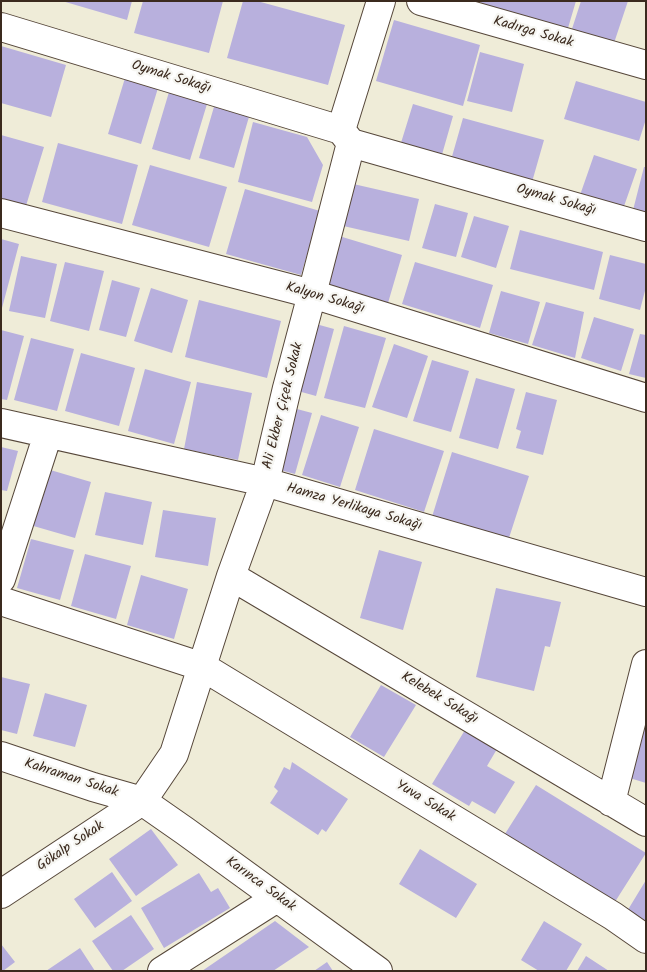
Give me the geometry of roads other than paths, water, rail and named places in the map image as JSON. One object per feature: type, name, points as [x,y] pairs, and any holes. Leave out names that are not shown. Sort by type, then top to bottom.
[{"type":"street","name":"Ali Ekber Çiçek Sokak","points":[[142,801],[174,754],[265,482],[312,294],[346,137],[381,1]]},
{"type":"street","name":"Kadırga Sokak","points":[[421,1],[646,65]]},
{"type":"street","name":"Oymak Sokağı","points":[[1,27],[346,137],[646,227]]},
{"type":"street","name":"Kalyon Sokağı","points":[[1,213],[312,294],[646,398]]},
{"type":"street","name":"Hamza Yerlikaya Sokağı","points":[[1,423],[265,482],[646,592]]},
{"type":"street","points":[[1,579],[48,434]]},
{"type":"street","name":"Kelebek Sokağı","points":[[232,576],[646,822]]},
{"type":"street","name":"Yuva Sokak","points":[[1,601],[203,666],[613,916],[646,939]]},
{"type":"street","points":[[611,802],[646,664]]},
{"type":"street","name":"Kahraman Sokak","points":[[1,756],[93,787],[142,801]]},
{"type":"street","name":"Gökalp Sokak","points":[[1,894],[142,801]]},
{"type":"street","name":"Karınca Sokak","points":[[142,801],[378,971]]},
{"type":"street","points":[[162,971],[277,898]]}]
